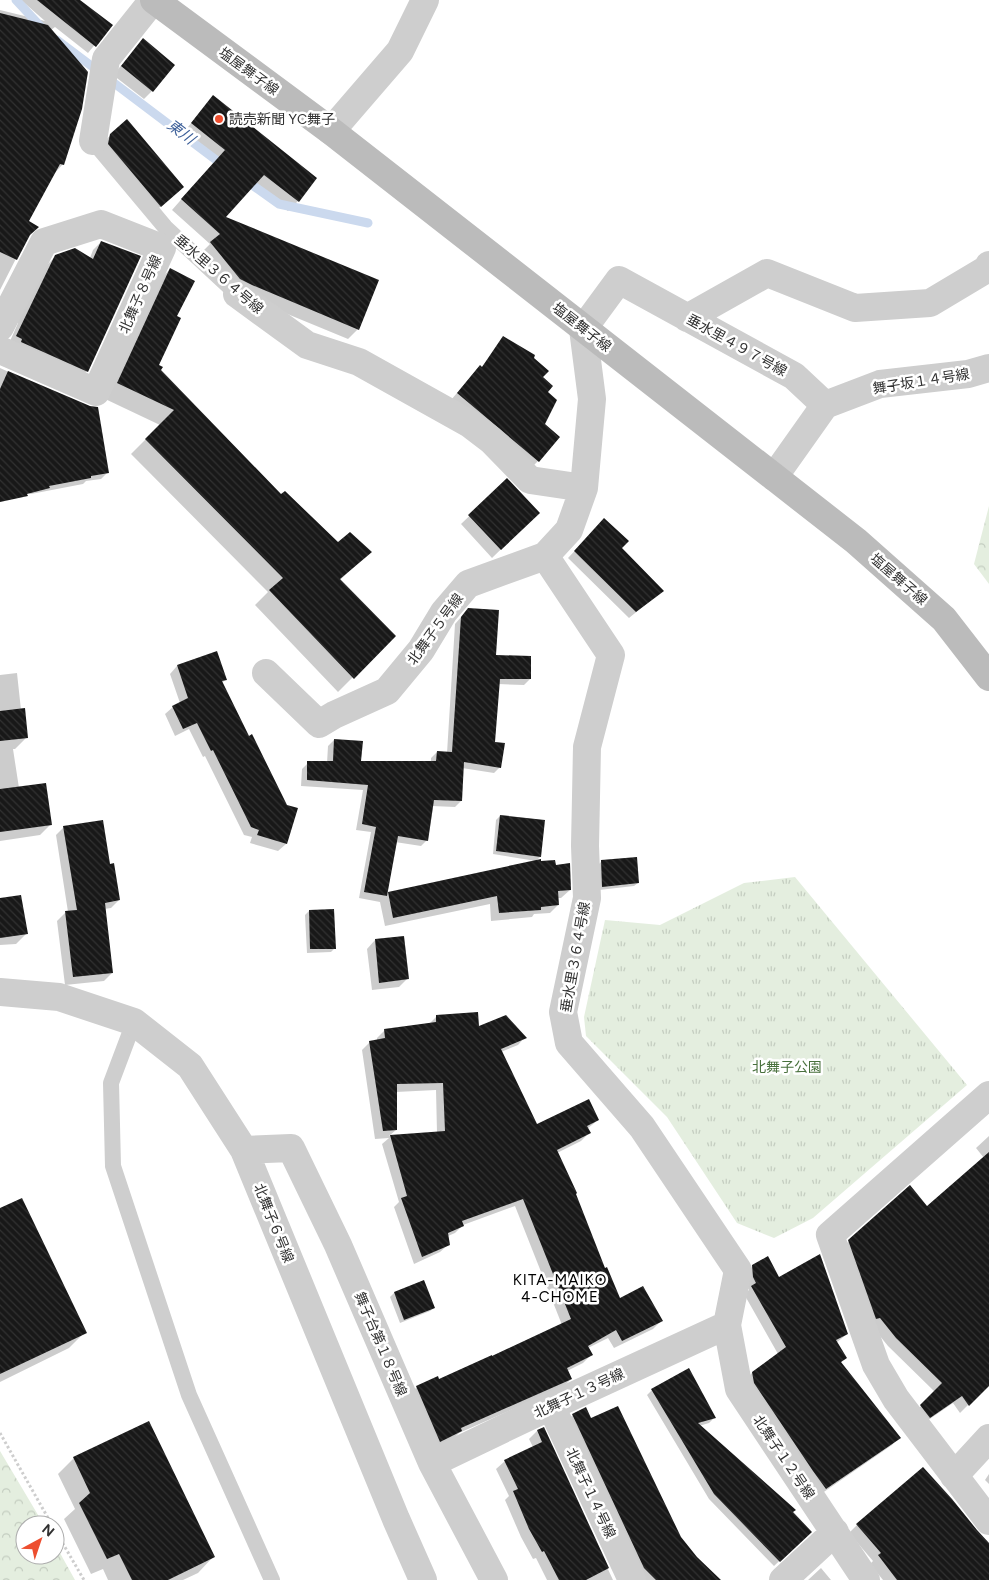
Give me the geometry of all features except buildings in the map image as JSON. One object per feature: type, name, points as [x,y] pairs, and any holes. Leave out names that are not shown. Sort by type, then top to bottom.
[{"type":"street","name":"垂水里３６４号線","points":[[93,141],[106,59],[153,0]]},
{"type":"street","name":"塩屋舞子線","points":[[153,0],[331,131],[856,541],[944,619],[989,677]]},
{"type":"street","points":[[331,131],[400,51],[425,0]]},
{"type":"street","name":"北舞子８号線","points":[[0,327],[44,242],[102,224],[162,248],[96,392],[0,350]]},
{"type":"street","points":[[687,318],[767,273],[855,308],[930,303],[987,269],[989,265]]},
{"type":"street","name":"垂水里４９７号線","points":[[584,329],[619,280],[794,376],[825,405]]},
{"type":"street","name":"垂水里３６４号線","points":[[237,294],[307,345],[359,362],[470,424],[491,440],[530,480],[584,488]]},
{"type":"street","name":"北舞子５号線","points":[[266,673],[319,724],[334,715],[387,691],[421,650],[444,612],[468,584],[545,556],[569,530],[584,488],[592,399],[584,329]]},
{"type":"street","name":"舞子坂１４号線","points":[[825,405],[880,384],[968,374],[989,368]]},
{"type":"street","points":[[774,478],[825,405]]},
{"type":"street","name":"垂水里３６４号線","points":[[545,556],[611,655],[587,747],[585,846],[587,898],[563,1012],[569,1043],[642,1127],[738,1270],[726,1325]]},
{"type":"street","name":"北舞子６号線","points":[[0,992],[59,997],[134,1022],[190,1066],[244,1150],[423,1580]]},
{"type":"street","points":[[989,1095],[830,1235],[876,1365],[896,1399],[989,1521]]},
{"type":"street","name":"舞子台第１８号線","points":[[244,1150],[290,1148],[338,1245],[432,1463],[494,1580]]},
{"type":"street","name":"北舞子１３号線","points":[[432,1463],[726,1325]]},
{"type":"street","name":"北舞子１２号線","points":[[726,1325],[739,1389],[866,1580]]},
{"type":"street","name":"北舞子１４号線","points":[[551,1406],[632,1580]]},
{"type":"street","points":[[954,1476],[989,1438]]},
{"type":"street","points":[[783,1580],[834,1532]]},
{"type":"lane","name":"垂水里３６４号線","points":[[93,141],[165,227],[237,294]]},
{"type":"lane","points":[[134,1022],[111,1083],[113,1166],[189,1395],[272,1580]]},
{"type":"path","points":[[0,1433],[46,1515]]},
{"type":"path","points":[[65,1547],[84,1580]]},
{"type":"green space","points":[[989,506],[989,584],[974,564]]},
{"type":"green space","name":"北舞子公園","points":[[795,877],[967,1085],[813,1218],[774,1238],[737,1223],[667,1117],[586,1036],[584,1017],[605,920],[660,925],[744,883]]},
{"type":"green space","points":[[0,1451],[38,1515],[15,1515],[15,1565],[65,1565],[65,1562],[75,1580],[0,1580]]},
{"type":"waterway","name":"東川","points":[[16,0],[43,29]]},
{"type":"waterway","name":"東川","points":[[57,40],[224,166]]},
{"type":"waterway","name":"東川","points":[[245,180],[279,204],[368,223]]},
{"type":"place","name":"読売新聞 YC舞子","points":[[219,119]]},
{"type":"district","name":"KITA-MAIKO 4-CHOME","points":[[560,1288]]}]
